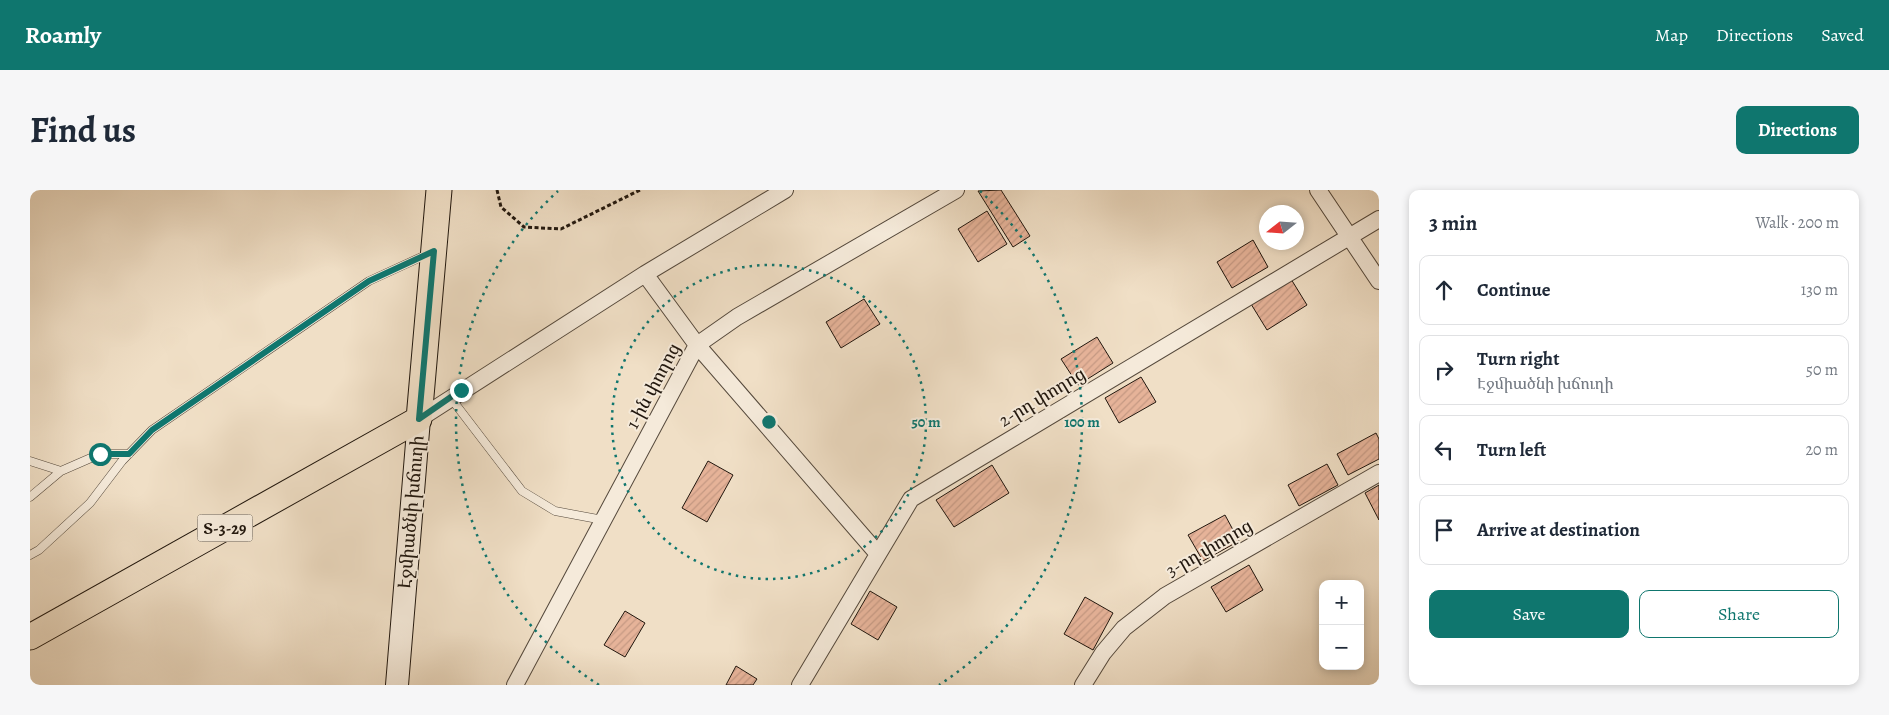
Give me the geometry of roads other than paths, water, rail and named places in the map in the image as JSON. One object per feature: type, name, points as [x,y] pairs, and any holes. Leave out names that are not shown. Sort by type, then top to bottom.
[{"type":"main road","name":"Էջմիածնի խճուղի","points":[[397,685],[440,190]]},
{"type":"main road","name":"Տ-3-29","points":[[30,637],[419,419]]},
{"type":"street","points":[[419,419],[450,397],[645,274],[785,190]]},
{"type":"street","name":"1-ին փողոց","points":[[515,685],[697,345],[737,317],[956,190]]},
{"type":"street","points":[[1318,190],[1379,281]]},
{"type":"street","name":"2-րդ փողոց","points":[[800,685],[911,498],[1379,219]]},
{"type":"street","points":[[645,274],[697,345],[878,554]]},
{"type":"street","name":"3-րդ փողոց","points":[[1083,685],[1103,653],[1124,628],[1165,596],[1379,473]]},
{"type":"lane","points":[[30,556],[90,503],[129,454],[152,430],[369,281],[434,251]]},
{"type":"lane","points":[[450,397],[522,491],[555,511],[603,520]]},
{"type":"lane","points":[[30,498],[61,471],[100,454],[129,454]]},
{"type":"lane","points":[[30,461],[61,471]]}]
